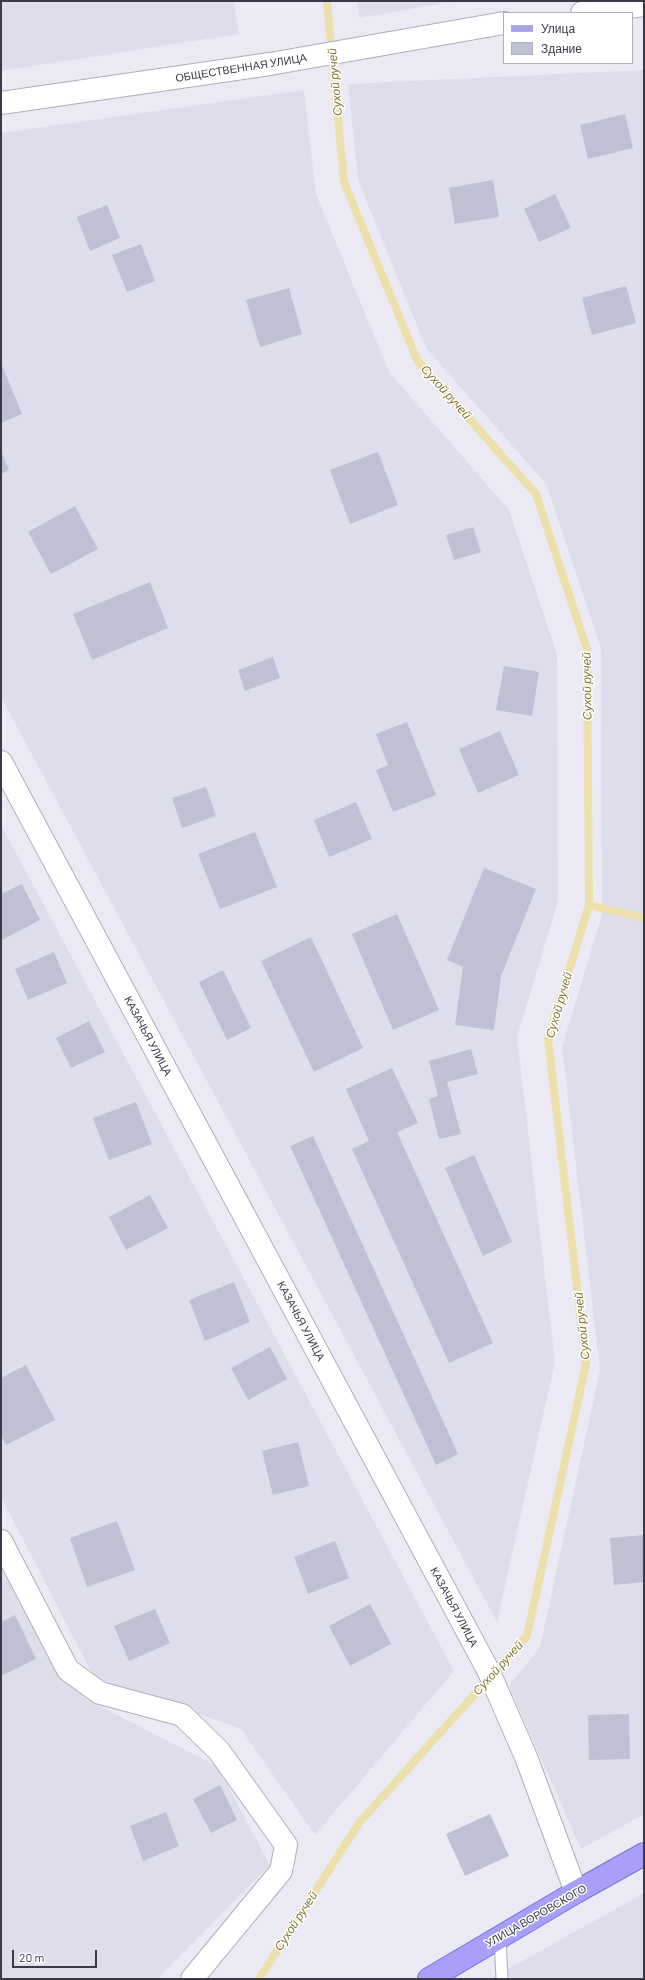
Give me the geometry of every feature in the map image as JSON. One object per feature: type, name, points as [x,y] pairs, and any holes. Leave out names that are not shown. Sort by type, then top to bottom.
[{"type":"main road","name":"УЛИЦА ВОРОВСКОГО","points":[[429,1979],[576,1892],[644,1854]]},
{"type":"street","points":[[590,12],[644,5]]},
{"type":"street","name":"ОБЩЕСТВЕННАЯ УЛИЦА","points":[[1,103],[270,64],[503,24]]},
{"type":"street","name":"КАЗАЧЬЯ УЛИЦА","points":[[1,762],[488,1670],[526,1758],[576,1892]]},
{"type":"street","points":[[1,1541],[68,1670],[100,1693],[182,1715],[219,1751],[286,1845],[281,1871],[192,1979]]},
{"type":"lane","points":[[500,1937],[502,1979]]},
{"type":"shaded area","points":[[1,1],[234,1],[239,34],[1,71]]},
{"type":"shaded area","points":[[357,1],[455,1],[359,18]]},
{"type":"shaded area","points":[[644,70],[644,1814],[581,1849],[509,1686],[540,1647],[600,1370],[562,1047],[602,914],[601,649],[546,484],[426,348],[358,180],[348,84]]},
{"type":"shaded area","points":[[304,90],[316,194],[389,372],[509,510],[557,654],[558,901],[517,1037],[555,1362],[497,1622],[1,697],[1,133]]},
{"type":"shaded area","points":[[1,825],[454,1671],[315,1835],[241,1729],[94,1677],[1,1497]]},
{"type":"shaded area","points":[[1,1538],[92,1702],[217,1766],[270,1865],[157,1979],[1,1979]]},
{"type":"shaded area","points":[[644,1893],[644,1979],[490,1979]]},
{"type":"building","points":[[625,114],[633,148],[588,159],[580,125]]},
{"type":"building","points":[[493,180],[499,217],[455,224],[449,188]]},
{"type":"building","points":[[555,194],[571,228],[539,242],[524,209]]},
{"type":"building","points":[[107,205],[120,238],[90,251],[77,217]]},
{"type":"building","points":[[141,244],[155,281],[127,292],[112,255]]},
{"type":"building","points":[[626,286],[636,323],[592,335],[582,298]]},
{"type":"building","points":[[289,288],[302,334],[260,347],[246,300]]},
{"type":"building","points":[[1,363],[22,414],[1,423]]},
{"type":"building","points":[[1,451],[9,470],[1,474]]},
{"type":"building","points":[[378,452],[398,505],[350,524],[330,470]]},
{"type":"building","points":[[75,506],[98,549],[51,574],[28,532]]},
{"type":"building","points":[[473,527],[481,552],[454,560],[446,535]]},
{"type":"building","points":[[150,582],[168,628],[92,660],[73,614]]},
{"type":"building","points":[[273,657],[280,678],[245,691],[238,670]]},
{"type":"building","points":[[504,666],[539,672],[532,716],[496,710]]},
{"type":"building","points":[[407,722],[436,795],[393,812],[376,770],[388,765],[376,734]]},
{"type":"building","points":[[500,731],[519,775],[478,793],[459,749]]},
{"type":"building","points":[[206,787],[216,816],[182,828],[172,798]]},
{"type":"building","points":[[356,802],[372,839],[329,857],[314,820]]},
{"type":"building","points":[[255,832],[277,887],[220,909],[198,854]]},
{"type":"building","points":[[484,868],[536,889],[501,976],[494,1030],[455,1025],[463,967],[447,960]]},
{"type":"building","points":[[22,884],[40,920],[2,940],[1,894]]},
{"type":"building","points":[[397,914],[439,1010],[393,1030],[352,934]]},
{"type":"building","points":[[311,937],[363,1048],[314,1072],[261,961]]},
{"type":"building","points":[[54,952],[67,983],[28,1000],[15,969]]},
{"type":"building","points":[[223,970],[251,1028],[227,1040],[199,982]]},
{"type":"building","points":[[89,1021],[105,1052],[71,1068],[56,1038]]},
{"type":"building","points":[[471,1049],[478,1074],[447,1082],[461,1134],[439,1139],[429,1099],[438,1096],[429,1061]]},
{"type":"building","points":[[392,1068],[418,1123],[397,1132],[493,1343],[449,1363],[352,1149],[369,1141],[346,1089]]},
{"type":"building","points":[[136,1102],[152,1144],[109,1160],[93,1118]]},
{"type":"building","points":[[313,1136],[458,1454],[436,1465],[290,1146]]},
{"type":"building","points":[[474,1155],[512,1242],[483,1256],[445,1168]]},
{"type":"building","points":[[150,1195],[168,1228],[126,1250],[109,1217]]},
{"type":"building","points":[[234,1282],[250,1322],[205,1341],[189,1300]]},
{"type":"building","points":[[270,1347],[287,1379],[248,1400],[231,1368]]},
{"type":"building","points":[[26,1365],[55,1420],[6,1445],[1,1435],[1,1378]]},
{"type":"building","points":[[298,1442],[309,1486],[273,1495],[262,1451]]},
{"type":"building","points":[[117,1521],[135,1570],[87,1587],[70,1538]]},
{"type":"building","points":[[644,1535],[644,1582],[614,1585],[610,1538]]},
{"type":"building","points":[[335,1541],[349,1578],[308,1594],[294,1557]]},
{"type":"building","points":[[370,1604],[391,1644],[350,1666],[329,1626]]},
{"type":"building","points":[[155,1609],[170,1643],[129,1661],[114,1626]]},
{"type":"building","points":[[15,1615],[36,1659],[1,1676],[1,1622]]},
{"type":"building","points":[[629,1714],[630,1759],[589,1760],[588,1715]]},
{"type":"building","points":[[220,1785],[237,1820],[211,1833],[193,1799]]},
{"type":"building","points":[[166,1812],[179,1846],[143,1861],[130,1826]]},
{"type":"building","points":[[490,1814],[509,1856],[465,1876],[446,1834]]},
{"type":"waterway","name":"Сухой ручей","points":[[259,1979],[359,1823],[527,1636],[586,1364],[548,1039],[589,905],[587,649],[536,494],[417,360],[344,182],[327,1]]},
{"type":"waterway","points":[[589,905],[644,918]]}]
